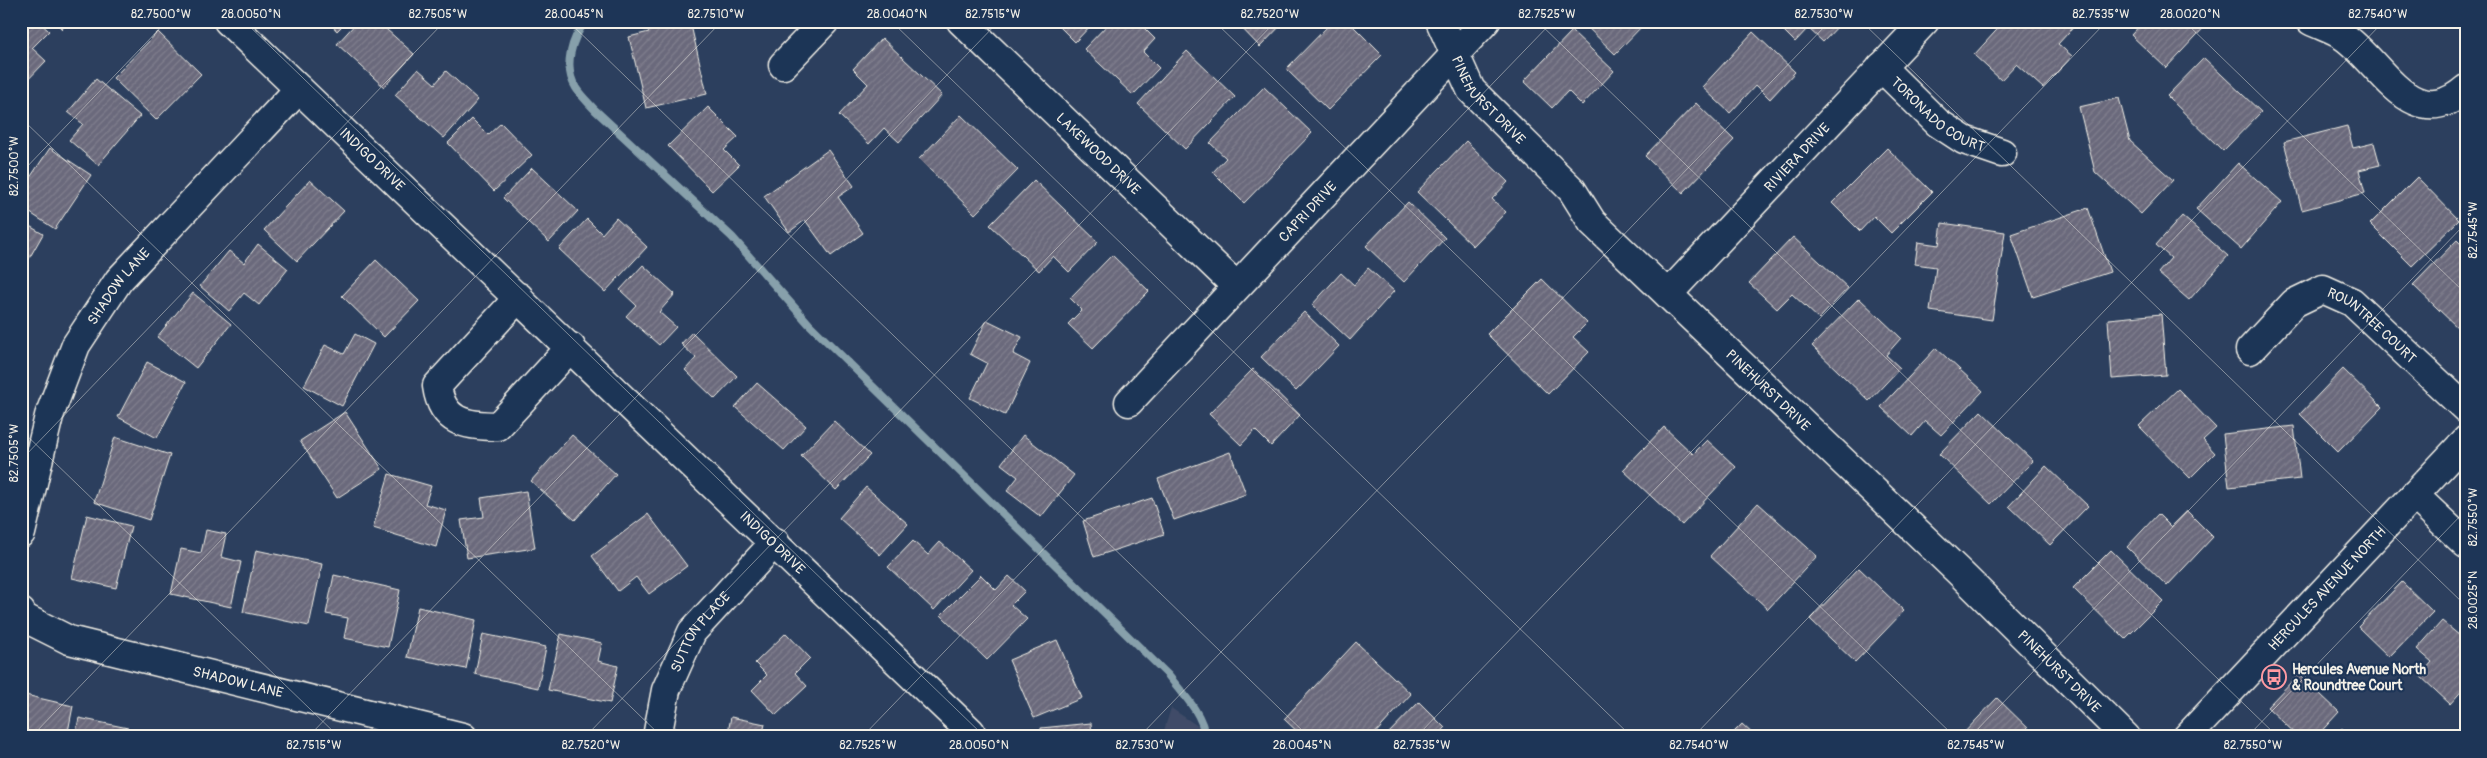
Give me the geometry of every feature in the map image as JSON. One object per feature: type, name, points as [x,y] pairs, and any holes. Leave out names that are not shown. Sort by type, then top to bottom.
[{"type":"street","name":"INDIGO DRIVE","points":[[228,21],[775,542],[972,732],[972,737]]},
{"type":"street","points":[[783,65],[825,21]]},
{"type":"street","name":"LAKEWOOD DRIVE","points":[[961,21],[1236,286]]},
{"type":"street","name":"PINEHURST DRIVE","points":[[1440,21],[1471,90],[1572,190],[1592,222],[2126,737]]},
{"type":"street","name":"CAPRI DRIVE","points":[[1129,402],[1486,21]]},
{"type":"street","name":"RIVIERA DRIVE","points":[[1668,294],[1924,21]]},
{"type":"street","points":[[2311,21],[2343,36],[2398,89],[2419,104],[2444,104],[2466,90]]},
{"type":"street","name":"TORONADO COURT","points":[[1881,67],[1938,123],[1964,140],[2002,153]]},
{"type":"street","name":"SHADOW LANE","points":[[21,533],[49,416],[76,345],[119,280],[299,88]]},
{"type":"street","name":"ROUNTREE COURT","points":[[2250,350],[2294,303],[2323,289],[2352,302],[2466,409]]},
{"type":"street","points":[[519,297],[437,386],[439,403],[450,416],[476,426],[498,426],[570,348]]},
{"type":"street","name":"HERCULES AVENUE NORTH","points":[[2189,736],[2466,440]]},
{"type":"street","points":[[2414,495],[2466,544]]},
{"type":"street","name":"SUTTON PLACE","points":[[657,737],[666,690],[692,632],[775,542]]},
{"type":"street","name":"SHADOW LANE","points":[[21,612],[23,617],[69,640],[463,737]]},
{"type":"shaded area","points":[[1171,708],[1214,737],[1162,737]]},
{"type":"building","points":[[31,21],[38,21],[49,31],[32,48],[46,61],[21,87],[21,31]]},
{"type":"building","points":[[54,21],[69,21],[62,29]]},
{"type":"building","points":[[328,21],[347,21],[337,31]]},
{"type":"building","points":[[358,21],[377,21],[414,54],[384,87],[337,44]]},
{"type":"building","points":[[647,21],[690,21],[707,94],[646,108],[629,37],[649,32]]},
{"type":"building","points":[[717,21],[732,21],[725,29]]},
{"type":"building","points":[[1054,21],[1095,21],[1075,42]]},
{"type":"building","points":[[1111,21],[1137,21],[1155,39],[1143,52],[1159,68],[1133,95],[1084,49]]},
{"type":"building","points":[[1235,21],[1285,21],[1260,47]]},
{"type":"building","points":[[1333,21],[1348,21],[1382,55],[1328,110],[1286,69]]},
{"type":"building","points":[[1581,21],[1647,21],[1615,54]]},
{"type":"building","points":[[1774,21],[1843,21],[1823,42],[1808,28],[1795,42]]},
{"type":"building","points":[[2005,21],[2079,21],[2058,44],[2072,56],[2043,88],[2016,64],[2001,80],[1974,55]]},
{"type":"building","points":[[2144,21],[2210,21],[2166,68],[2131,35]]},
{"type":"building","points":[[1572,31],[1614,71],[1582,105],[1568,91],[1552,108],[1524,81]]},
{"type":"building","points":[[158,32],[201,74],[156,120],[113,78]]},
{"type":"building","points":[[1753,32],[1795,72],[1770,99],[1756,85],[1730,113],[1702,87]]},
{"type":"building","points":[[882,38],[942,95],[899,142],[884,128],[869,144],[839,115],[868,84],[853,69]]},
{"type":"building","points":[[1187,51],[1235,97],[1185,149],[1138,104]]},
{"type":"building","points":[[2204,58],[2261,112],[2223,151],[2167,96]]},
{"type":"building","points":[[418,69],[435,84],[446,71],[478,100],[444,138],[395,95]]},
{"type":"building","points":[[96,79],[140,116],[98,165],[69,140],[83,124],[68,112]]},
{"type":"building","points":[[1264,87],[1312,133],[1244,203],[1213,172],[1226,158],[1210,143]]},
{"type":"building","points":[[2119,98],[2130,141],[2173,180],[2141,214],[2095,172],[2079,107]]},
{"type":"building","points":[[1696,103],[1734,140],[1683,193],[1645,156]]},
{"type":"building","points":[[708,107],[738,137],[724,150],[739,165],[712,191],[668,146]]},
{"type":"building","points":[[961,115],[1018,170],[975,214],[919,159]]},
{"type":"building","points":[[472,119],[488,135],[501,123],[532,155],[494,191],[448,143]]},
{"type":"building","points":[[2347,126],[2353,148],[2374,143],[2380,165],[2359,170],[2365,193],[2302,210],[2284,142]]},
{"type":"building","points":[[1466,141],[1508,182],[1492,199],[1506,212],[1473,246],[1417,192]]},
{"type":"building","points":[[50,148],[91,175],[55,229],[21,207],[21,191]]},
{"type":"building","points":[[1887,148],[1932,192],[1891,233],[1874,216],[1860,231],[1832,203]]},
{"type":"building","points":[[828,150],[854,186],[838,197],[863,233],[831,256],[805,220],[789,232],[764,196]]},
{"type":"building","points":[[2238,163],[2282,202],[2241,249],[2196,209]]},
{"type":"building","points":[[532,168],[578,211],[549,242],[503,198]]},
{"type":"building","points":[[2417,177],[2459,220],[2412,266],[2370,224]]},
{"type":"building","points":[[310,180],[344,211],[297,261],[264,230]]},
{"type":"building","points":[[1034,180],[1098,242],[1069,272],[1053,256],[1039,271],[990,225]]},
{"type":"building","points":[[1408,202],[1445,238],[1404,282],[1366,246]]},
{"type":"building","points":[[2088,208],[2110,272],[2033,297],[2011,234]]},
{"type":"building","points":[[2182,216],[2228,256],[2189,300],[2158,273],[2171,258],[2156,245]]},
{"type":"building","points":[[616,218],[647,247],[605,292],[559,249],[587,219],[602,234]]},
{"type":"building","points":[[21,221],[43,234],[22,271],[21,270]]},
{"type":"building","points":[[1942,223],[2005,232],[1992,320],[1930,311],[1936,267],[1915,264],[1918,242],[1939,245]]},
{"type":"building","points":[[1793,237],[1848,288],[1819,319],[1792,294],[1777,309],[1749,283]]},
{"type":"building","points":[[2457,240],[2466,249],[2466,322],[2459,329],[2413,285]]},
{"type":"building","points":[[258,244],[288,269],[259,305],[244,293],[229,311],[200,286],[229,251],[244,263]]},
{"type":"building","points":[[1112,255],[1149,291],[1093,348],[1068,324],[1082,310],[1070,298]]},
{"type":"building","points":[[376,260],[419,301],[384,337],[342,296]]},
{"type":"building","points":[[643,265],[675,294],[659,312],[676,327],[659,345],[626,316],[636,305],[620,290]]},
{"type":"building","points":[[1368,268],[1394,291],[1350,340],[1312,305],[1341,273],[1354,285]]},
{"type":"building","points":[[1542,279],[1587,323],[1573,337],[1589,352],[1548,394],[1487,334]]},
{"type":"building","points":[[193,293],[231,324],[196,368],[157,337]]},
{"type":"building","points":[[1859,298],[1901,338],[1886,355],[1900,368],[1869,401],[1812,346]]},
{"type":"building","points":[[1304,312],[1339,346],[1296,391],[1261,357]]},
{"type":"building","points":[[2161,314],[2166,375],[2112,379],[2108,319]]},
{"type":"building","points":[[987,320],[1022,337],[1013,354],[1030,363],[1005,415],[970,398],[987,363],[970,354]]},
{"type":"building","points":[[692,332],[737,376],[715,399],[685,370],[696,358],[681,344]]},
{"type":"building","points":[[355,334],[374,344],[342,406],[304,386],[325,345],[344,354]]},
{"type":"building","points":[[1936,348],[1983,391],[1941,435],[1925,421],[1912,436],[1881,407]]},
{"type":"building","points":[[147,362],[186,382],[157,438],[118,417]]},
{"type":"building","points":[[1253,369],[1300,415],[1271,446],[1255,430],[1241,445],[1209,414]]},
{"type":"building","points":[[2343,369],[2382,407],[2338,452],[2300,414]]},
{"type":"building","points":[[757,383],[806,426],[784,450],[735,407]]},
{"type":"building","points":[[2178,389],[2216,428],[2203,440],[2215,453],[2190,478],[2139,426]]},
{"type":"building","points":[[1981,411],[2033,461],[1991,504],[1939,454]]},
{"type":"building","points":[[345,412],[382,469],[337,498],[300,441]]},
{"type":"building","points":[[834,421],[870,455],[836,490],[801,456]]},
{"type":"building","points":[[2294,426],[2300,479],[2229,487],[2223,434]]},
{"type":"building","points":[[1664,427],[1693,454],[1707,440],[1736,467],[1682,525],[1623,470]]},
{"type":"building","points":[[572,435],[616,474],[575,520],[531,481]]},
{"type":"building","points":[[1023,435],[1074,475],[1041,517],[1007,491],[1018,477],[1001,464]]},
{"type":"building","points":[[115,437],[170,455],[149,520],[94,502]]},
{"type":"building","points":[[1230,452],[1246,494],[1174,520],[1158,479]]},
{"type":"building","points":[[2046,466],[2088,506],[2050,545],[2009,506]]},
{"type":"building","points":[[389,474],[431,486],[425,504],[446,510],[436,547],[373,528]]},
{"type":"building","points":[[866,487],[908,524],[880,555],[839,518]]},
{"type":"building","points":[[526,491],[535,548],[467,558],[461,520],[484,517],[481,498]]},
{"type":"building","points":[[1152,498],[1164,534],[1094,557],[1083,521]]},
{"type":"building","points":[[1758,503],[1817,556],[1768,609],[1710,556]]},
{"type":"building","points":[[2187,511],[2213,537],[2167,586],[2127,547],[2158,514],[2171,527]]},
{"type":"building","points":[[648,514],[687,566],[649,594],[636,577],[618,591],[592,556]]},
{"type":"building","points":[[87,515],[131,526],[116,588],[72,578]]},
{"type":"building","points":[[206,530],[226,534],[221,557],[241,562],[231,607],[171,594],[181,549],[201,553]]},
{"type":"building","points":[[913,541],[928,555],[940,542],[971,570],[934,610],[888,567]]},
{"type":"building","points":[[256,550],[322,564],[309,626],[243,612]]},
{"type":"building","points":[[2111,550],[2163,601],[2125,639],[2073,588]]},
{"type":"building","points":[[1859,568],[1904,611],[1855,662],[1810,619]]},
{"type":"building","points":[[334,575],[400,590],[388,647],[344,638],[348,618],[326,614]]},
{"type":"building","points":[[981,575],[996,590],[1009,576],[1025,591],[1011,605],[1027,619],[987,660],[941,615]]},
{"type":"building","points":[[2402,582],[2433,612],[2389,657],[2358,627]]},
{"type":"building","points":[[418,607],[476,620],[466,669],[407,657]]},
{"type":"building","points":[[2442,621],[2466,641],[2466,686],[2450,704],[2420,676],[2432,662],[2417,649]]},
{"type":"building","points":[[786,633],[810,658],[795,673],[807,686],[776,715],[752,690],[767,675],[755,663]]},
{"type":"building","points":[[483,634],[546,647],[538,688],[475,674]]},
{"type":"building","points":[[561,634],[602,643],[598,661],[618,666],[610,703],[548,690]]},
{"type":"building","points":[[1057,640],[1082,698],[1034,718],[1009,660]]},
{"type":"building","points":[[1356,642],[1411,694],[1372,737],[1303,737],[1284,719]]},
{"type":"building","points":[[2299,674],[2339,712],[2316,737],[2299,737],[2267,707]]},
{"type":"building","points":[[21,694],[73,706],[67,737],[21,737]]},
{"type":"building","points":[[1997,698],[2032,732],[2028,737],[1960,737]]},
{"type":"building","points":[[1419,702],[1445,728],[1437,737],[1385,737]]},
{"type":"building","points":[[731,717],[765,724],[762,737],[727,737]]},
{"type":"building","points":[[79,718],[128,728],[127,737],[75,737]]},
{"type":"building","points":[[1091,723],[1092,737],[1041,737],[1041,728]]},
{"type":"building","points":[[1742,724],[1756,737],[1729,737]]},
{"type":"building","points":[[2342,728],[2351,737],[2334,737]]},
{"type":"waterway","points":[[586,21],[576,36],[569,62],[572,80],[583,97],[732,237],[809,324],[1168,675],[1196,712],[1205,737]]},
{"type":"place","name":"Hercules Avenue North & Roundtree Court","points":[[2274,677]]}]
